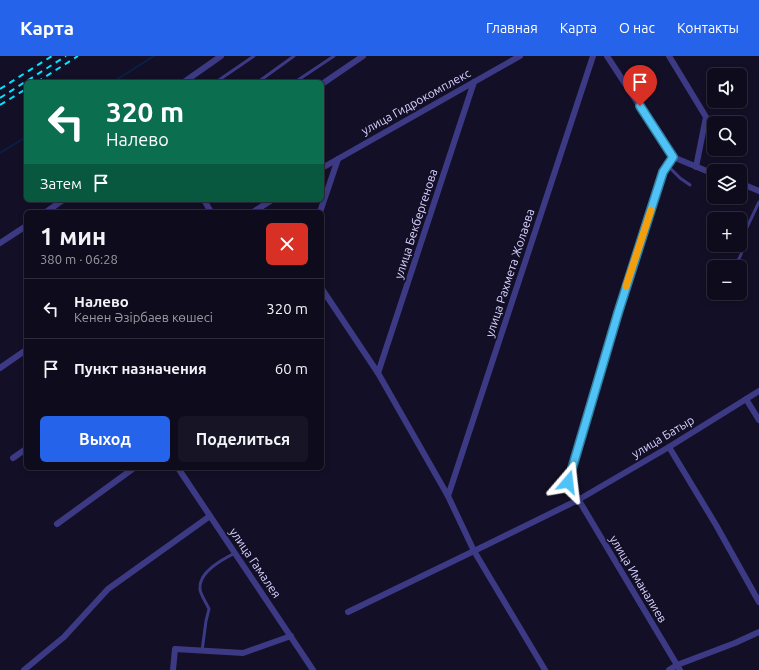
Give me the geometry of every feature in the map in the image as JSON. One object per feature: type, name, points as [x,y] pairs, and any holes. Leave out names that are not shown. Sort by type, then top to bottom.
[{"type":"street","points":[[187,80],[221,56]]},
{"type":"street","points":[[324,83],[363,56]]},
{"type":"street","name":"улица Гидрокомплекс","points":[[324,167],[520,56]]},
{"type":"street","name":"улица Рахмета Жолаева","points":[[448,496],[593,56]]},
{"type":"street","points":[[607,56],[673,157],[707,171]]},
{"type":"street","points":[[669,56],[706,117],[696,167]]},
{"type":"street","name":"улица Бекбергенова","points":[[378,373],[474,82]]},
{"type":"street","name":"улица Иманалиев","points":[[673,157],[663,172],[618,313],[568,482],[679,668]]},
{"type":"street","points":[[324,200],[338,159]]},
{"type":"street","points":[[747,187],[759,191]]},
{"type":"street","points":[[49,210],[60,202]]},
{"type":"street","points":[[0,244],[24,227]]},
{"type":"street","points":[[324,292],[378,373],[448,496],[474,551],[545,670]]},
{"type":"street","points":[[0,368],[24,351]]},
{"type":"street","name":"улица Батыр","points":[[348,612],[578,500],[669,447],[759,391]]},
{"type":"street","points":[[746,399],[759,420]]},
{"type":"street","points":[[669,447],[716,525],[759,602]]},
{"type":"street","points":[[13,458],[24,450]]},
{"type":"street","points":[[57,524],[131,470]]},
{"type":"street","name":"улица Гамалея","points":[[179,470],[313,670]]},
{"type":"street","points":[[24,670],[64,637],[108,589],[210,516]]},
{"type":"street","points":[[669,670],[679,668],[759,632]]},
{"type":"street","points":[[173,670],[176,649],[243,653],[291,636]]},
{"type":"lane","points":[[219,80],[254,56]]},
{"type":"lane","points":[[261,80],[294,56]]},
{"type":"lane","points":[[298,80],[334,56]]},
{"type":"lane","points":[[667,165],[680,178],[690,185]]},
{"type":"lane","points":[[739,260],[742,252],[742,238],[759,202]]},
{"type":"lane","points":[[202,651],[209,609],[200,589],[201,582],[207,572],[219,562],[235,553]]},
{"type":"waterway","points":[[116,80],[154,56]]},
{"type":"waterway","points":[[0,153],[24,138]]},
{"type":"railway","points":[[0,89],[52,56]]},
{"type":"railway","points":[[28,80],[66,56]]},
{"type":"railway","points":[[40,80],[78,56]]},
{"type":"railway","points":[[0,98],[24,83]]},
{"type":"railway","points":[[0,105],[24,90]]},
{"type":"slow traffic","points":[[626,286],[651,210]]},
{"type":"route","points":[[568,482],[618,313],[663,172],[673,157],[640,106]]}]
